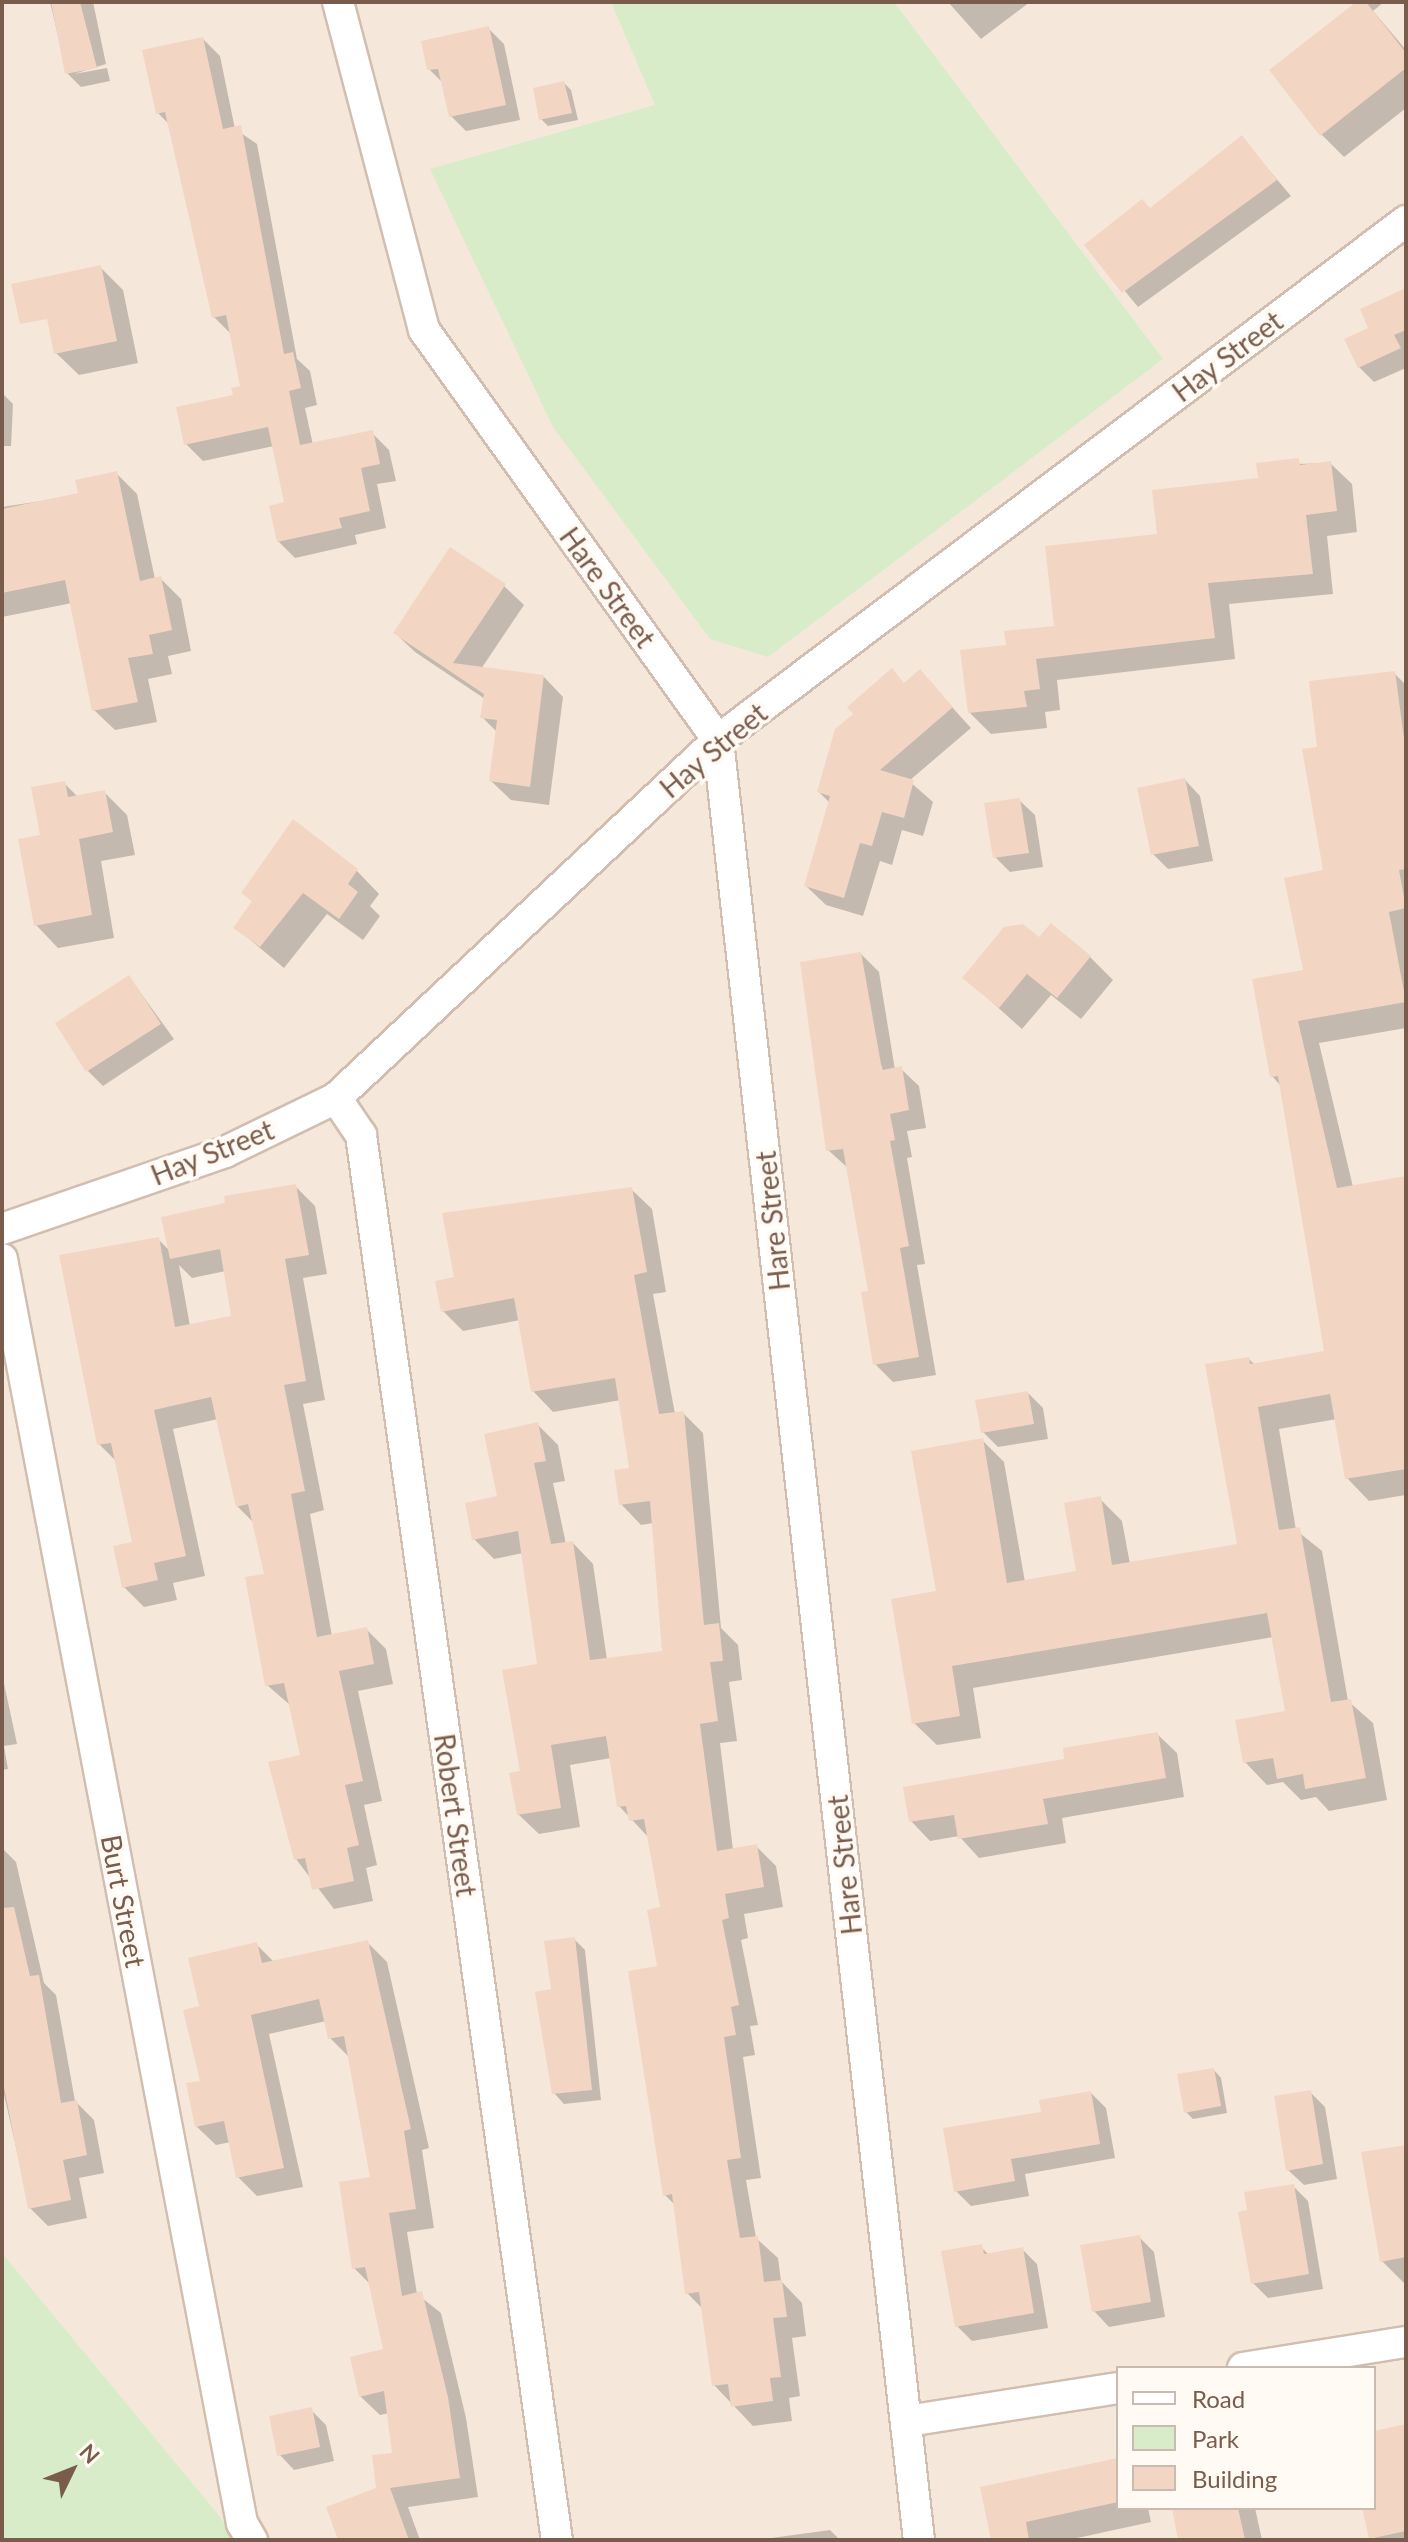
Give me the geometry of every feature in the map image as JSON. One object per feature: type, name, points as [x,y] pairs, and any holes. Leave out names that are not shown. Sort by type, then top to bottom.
[{"type":"street","name":"Hare Street","points":[[338,2],[424,330],[718,740],[919,2540]]},
{"type":"street","name":"Hay Street","points":[[2,1229],[225,1152],[336,1098],[718,740],[1406,221]]},
{"type":"street","name":"Robert Street","points":[[336,1098],[361,1135],[557,2540]]},
{"type":"street","name":"Burt Street","points":[[2,1259],[242,2523],[252,2540]]},
{"type":"street","points":[[1256,2366],[1406,2342]]},
{"type":"street","points":[[907,2421],[1116,2388]]},
{"type":"shaded area","points":[[2,2],[1406,2],[1406,2540],[235,2540],[2,2253]]},
{"type":"green space","points":[[611,2],[894,2],[1163,359],[768,657],[710,639],[553,427],[430,169],[655,105]]},
{"type":"green space","points":[[2,2253],[221,2518],[235,2540],[2,2540]]},
{"type":"building","points":[[51,2],[80,2],[97,68],[65,74]]},
{"type":"building","points":[[1356,2],[1366,2],[1406,53],[1406,68],[1320,136],[1269,70]]},
{"type":"building","points":[[489,26],[506,105],[449,117],[438,69],[427,70],[421,41]]},
{"type":"building","points":[[203,37],[223,129],[241,125],[284,354],[293,352],[301,388],[289,391],[300,445],[373,430],[380,464],[361,468],[370,511],[339,518],[342,528],[277,542],[269,506],[284,502],[268,427],[184,445],[176,407],[233,395],[231,388],[240,386],[226,315],[212,318],[165,112],[156,114],[142,50]]},
{"type":"building","points":[[564,81],[572,113],[539,120],[533,88]]},
{"type":"building","points":[[1242,135],[1277,180],[1122,293],[1084,245],[1142,199],[1150,208]]},
{"type":"building","points":[[101,265],[117,341],[54,354],[47,319],[20,324],[11,284]]},
{"type":"building","points":[[1406,288],[1406,330],[1394,335],[1401,348],[1358,368],[1344,339],[1368,328],[1360,309]]},
{"type":"building","points":[[1299,458],[1300,465],[1331,461],[1337,511],[1306,515],[1313,574],[1208,583],[1215,638],[1036,659],[1040,689],[1024,691],[1027,707],[968,713],[960,650],[1006,645],[1004,631],[1054,626],[1045,546],[1157,534],[1152,490],[1258,478],[1256,463]]},
{"type":"building","points":[[117,471],[140,581],[161,576],[172,630],[149,635],[153,654],[128,658],[138,702],[92,711],[65,580],[2,593],[2,509],[78,493],[75,480]]},
{"type":"building","points":[[450,547],[506,584],[453,663],[544,675],[530,787],[489,781],[497,720],[480,718],[484,694],[393,633]]},
{"type":"building","points":[[892,668],[904,683],[920,669],[953,707],[880,770],[914,780],[904,818],[882,812],[872,846],[860,843],[844,898],[804,886],[830,796],[817,792],[835,729],[853,714],[847,707]]},
{"type":"building","points":[[1395,671],[1406,753],[1406,869],[1399,870],[1406,908],[1389,912],[1406,1002],[1298,1021],[1337,1188],[1406,1176],[1406,1469],[1345,1479],[1330,1394],[1258,1407],[1279,1530],[1300,1527],[1331,1702],[1351,1699],[1366,1778],[1305,1789],[1303,1774],[1277,1779],[1273,1758],[1243,1763],[1235,1720],[1285,1711],[1267,1613],[952,1666],[960,1716],[912,1724],[891,1599],[936,1591],[911,1451],[983,1438],[1007,1583],[1076,1571],[1064,1503],[1101,1496],[1112,1565],[1237,1544],[1205,1364],[1249,1357],[1250,1364],[1324,1351],[1278,1076],[1270,1077],[1252,979],[1303,970],[1284,878],[1323,870],[1302,749],[1317,747],[1309,681]]},
{"type":"building","points":[[1185,778],[1199,846],[1151,855],[1137,788]]},
{"type":"building","points":[[65,781],[68,797],[105,790],[113,832],[79,839],[92,915],[34,926],[18,839],[40,835],[31,787]]},
{"type":"building","points":[[1020,798],[1029,853],[993,858],[984,803]]},
{"type":"building","points":[[293,819],[358,869],[348,884],[358,892],[339,919],[303,893],[260,947],[233,928],[252,901],[241,893]]},
{"type":"building","points":[[1051,923],[1091,956],[1057,998],[1027,974],[999,1008],[962,978],[1004,927],[1023,924],[1039,937]]},
{"type":"building","points":[[861,952],[881,1064],[883,1070],[902,1066],[909,1110],[890,1114],[895,1140],[890,1141],[909,1246],[900,1248],[919,1357],[873,1365],[861,1292],[868,1291],[843,1149],[826,1151],[800,962]]},
{"type":"building","points":[[129,975],[161,1024],[86,1072],[55,1023]]},
{"type":"building","points":[[296,1184],[309,1255],[285,1259],[306,1381],[284,1385],[305,1491],[291,1494],[317,1637],[367,1627],[374,1664],[339,1671],[363,1781],[345,1785],[359,1845],[347,1848],[354,1881],[312,1890],[305,1858],[294,1860],[268,1762],[300,1755],[284,1683],[265,1686],[245,1577],[264,1574],[248,1504],[236,1507],[211,1397],[154,1410],[186,1556],[154,1563],[158,1580],[122,1588],[113,1546],[132,1542],[111,1443],[97,1445],[59,1255],[159,1237],[175,1327],[231,1316],[220,1249],[170,1259],[161,1217],[225,1203],[224,1196]]},
{"type":"building","points":[[632,1187],[647,1272],[634,1275],[659,1414],[684,1411],[704,1625],[719,1623],[723,1661],[710,1662],[718,1721],[700,1724],[717,1851],[757,1844],[764,1887],[725,1894],[729,1918],[722,1920],[739,2005],[731,2007],[736,2035],[724,2037],[741,2158],[727,2160],[740,2238],[758,2236],[764,2282],[782,2280],[787,2317],[773,2318],[781,2377],[770,2378],[773,2401],[731,2407],[728,2384],[712,2386],[699,2292],[685,2294],[672,2194],[663,2196],[628,1971],[657,1966],[647,1910],[660,1907],[644,1819],[629,1821],[626,1806],[617,1807],[606,1736],[551,1745],[561,1808],[517,1815],[509,1773],[520,1771],[502,1670],[537,1664],[518,1531],[472,1540],[465,1503],[497,1496],[484,1434],[538,1422],[546,1461],[534,1463],[551,1544],[573,1541],[590,1660],[662,1651],[650,1501],[619,1505],[614,1470],[629,1468],[615,1378],[531,1392],[514,1298],[441,1312],[435,1281],[454,1277],[442,1213]]},
{"type":"building","points":[[1028,1391],[1034,1424],[981,1433],[975,1400]]},
{"type":"building","points":[[1158,1732],[1166,1778],[1043,1799],[1048,1824],[958,1839],[954,1815],[909,1822],[903,1787],[1064,1759],[1063,1748]]},
{"type":"building","points":[[14,1907],[30,1976],[39,1975],[61,2103],[77,2100],[87,2155],[63,2160],[71,2200],[28,2209],[2,2077],[2,1908]]},
{"type":"building","points":[[575,1937],[592,2090],[552,2094],[535,1992],[551,1989],[544,1941]]},
{"type":"building","points":[[368,1940],[411,2129],[404,2131],[416,2209],[389,2213],[402,2296],[422,2291],[448,2397],[460,2478],[390,2488],[409,2540],[338,2540],[326,2507],[376,2488],[372,2455],[392,2453],[384,2391],[359,2397],[350,2357],[383,2349],[365,2267],[352,2269],[339,2182],[370,2177],[344,2036],[328,2039],[319,1999],[251,2015],[284,2168],[236,2178],[224,2121],[195,2127],[186,2083],[200,2081],[183,2010],[199,2006],[188,1958],[257,1942],[262,1963]]},
{"type":"building","points":[[1214,2068],[1221,2106],[1184,2113],[1177,2074]]},
{"type":"building","points":[[1311,2090],[1323,2164],[1286,2171],[1274,2096]]},
{"type":"building","points":[[1091,2091],[1100,2144],[1011,2159],[1015,2181],[954,2192],[943,2128],[1041,2112],[1039,2100]]},
{"type":"building","points":[[1406,2145],[1406,2257],[1380,2262],[1361,2152]]},
{"type":"building","points":[[1294,2184],[1309,2274],[1251,2284],[1238,2212],[1247,2210],[1244,2192]]},
{"type":"building","points":[[1140,2235],[1151,2302],[1092,2312],[1080,2245]]},
{"type":"building","points":[[982,2244],[984,2254],[1023,2247],[1034,2313],[955,2327],[941,2251]]},
{"type":"building","points":[[312,2407],[320,2447],[277,2456],[269,2416]]},
{"type":"building","points":[[1406,2424],[1406,2531],[1369,2539],[1362,2510],[1376,2510],[1376,2431]]},
{"type":"building","points":[[1116,2458],[1116,2502],[1026,2522],[1029,2540],[991,2540],[980,2487]]},
{"type":"building","points":[[1172,2510],[1238,2510],[1245,2540],[1178,2540]]}]
